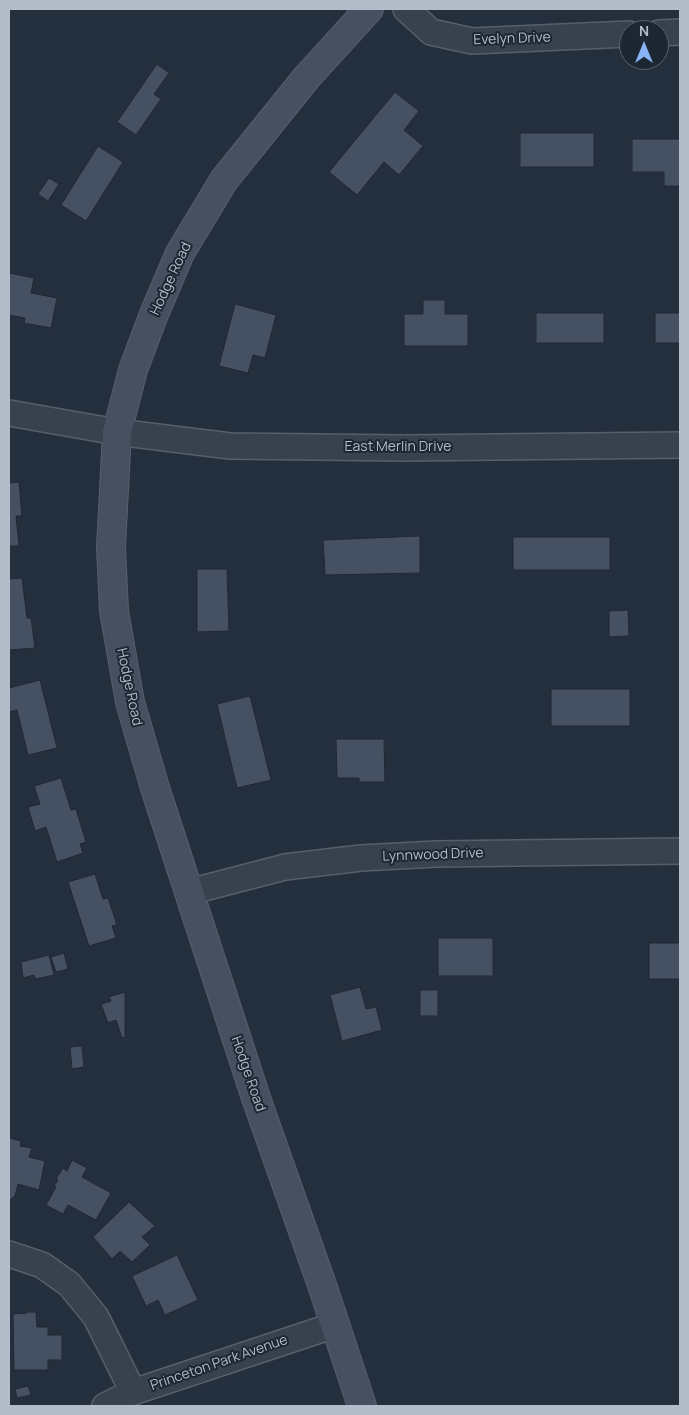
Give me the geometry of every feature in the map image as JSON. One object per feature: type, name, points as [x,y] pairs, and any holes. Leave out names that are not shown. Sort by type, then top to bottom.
[{"type":"main road","name":"Hodge Road","points":[[362,1406],[256,1098],[130,702],[114,611],[111,547],[117,432],[133,370],[154,314],[180,254],[224,180],[306,77],[369,9]]},
{"type":"street","name":"Evelyn Drive","points":[[406,9],[431,32],[472,41],[619,34]]},
{"type":"street","name":"East Merlin Drive","points":[[9,413],[117,432],[230,446],[404,448],[680,445]]},
{"type":"street","name":"Lynnwood Drive","points":[[189,892],[285,867],[361,858],[446,854],[680,851]]},
{"type":"street","points":[[9,1254],[42,1265],[69,1284],[96,1317],[133,1392]]},
{"type":"street","name":"Princeton Park Avenue","points":[[105,1406],[133,1392],[335,1325]]},
{"type":"building","points":[[157,64],[169,73],[154,94],[161,99],[136,135],[117,122]]},
{"type":"building","points":[[395,92],[419,111],[404,130],[423,146],[399,175],[384,162],[357,195],[329,172]]},
{"type":"building","points":[[520,133],[594,133],[594,167],[520,167]]},
{"type":"building","points":[[632,139],[680,139],[680,186],[664,186],[664,172],[632,172]]},
{"type":"building","points":[[98,146],[123,162],[86,221],[61,205]]},
{"type":"building","points":[[49,178],[59,184],[48,201],[38,194]]},
{"type":"building","points":[[9,273],[34,278],[31,293],[57,298],[51,328],[24,323],[25,318],[9,315]]},
{"type":"building","points":[[423,300],[445,300],[445,314],[468,314],[468,346],[404,346],[404,314],[423,314]]},
{"type":"building","points":[[235,304],[276,315],[265,358],[253,355],[248,373],[219,366]]},
{"type":"building","points":[[536,313],[604,313],[604,343],[536,343]]},
{"type":"building","points":[[655,313],[680,313],[680,343],[655,343]]},
{"type":"building","points":[[19,482],[22,516],[16,516],[19,546],[9,546],[9,483]]},
{"type":"building","points":[[420,536],[420,573],[325,575],[323,540]]},
{"type":"building","points":[[513,537],[610,537],[610,570],[513,570]]},
{"type":"building","points":[[197,569],[227,569],[229,631],[197,632]]},
{"type":"building","points":[[22,578],[27,618],[31,618],[35,648],[9,650],[9,579]]},
{"type":"building","points":[[628,610],[629,636],[609,637],[609,611]]},
{"type":"building","points":[[40,680],[57,748],[28,755],[17,710],[9,712],[9,688]]},
{"type":"building","points":[[551,689],[630,689],[630,726],[551,726]]},
{"type":"building","points":[[250,696],[271,780],[237,788],[217,704]]},
{"type":"building","points":[[336,739],[384,739],[385,782],[359,782],[359,778],[337,778]]},
{"type":"building","points":[[61,778],[71,810],[76,809],[86,842],[80,844],[83,853],[57,862],[46,827],[35,831],[28,807],[40,804],[34,786]]},
{"type":"building","points":[[95,874],[103,899],[108,898],[117,925],[112,926],[116,938],[89,946],[68,882]]},
{"type":"building","points":[[438,938],[493,938],[493,976],[438,976]]},
{"type":"building","points":[[649,943],[680,943],[680,979],[649,979]]},
{"type":"building","points":[[64,953],[68,969],[56,972],[51,957]]},
{"type":"building","points":[[49,955],[54,975],[35,979],[34,975],[23,978],[21,962]]},
{"type":"building","points":[[360,987],[366,1009],[376,1007],[382,1030],[342,1041],[330,995]]},
{"type":"building","points":[[420,990],[438,990],[438,1016],[420,1016]]},
{"type":"building","points":[[125,992],[125,1037],[122,1038],[116,1020],[108,1023],[101,1004],[111,1001],[109,997]]},
{"type":"building","points":[[82,1046],[84,1067],[72,1069],[70,1047]]},
{"type":"building","points":[[9,1138],[21,1141],[20,1146],[32,1148],[29,1157],[45,1161],[39,1190],[18,1184],[15,1196],[9,1201]]},
{"type":"building","points":[[72,1160],[87,1168],[82,1177],[111,1193],[96,1220],[68,1205],[63,1214],[46,1205],[56,1187],[54,1186],[58,1180],[56,1179],[63,1168],[67,1171]]},
{"type":"building","points":[[129,1202],[155,1226],[142,1237],[150,1245],[132,1262],[120,1251],[112,1259],[93,1237]]},
{"type":"building","points":[[177,1255],[198,1300],[165,1315],[158,1300],[146,1306],[132,1276]]},
{"type":"building","points":[[36,1312],[37,1327],[48,1327],[48,1335],[62,1335],[62,1360],[48,1360],[48,1370],[14,1370],[13,1314]]},
{"type":"building","points":[[28,1386],[31,1395],[17,1398],[15,1389]]}]
